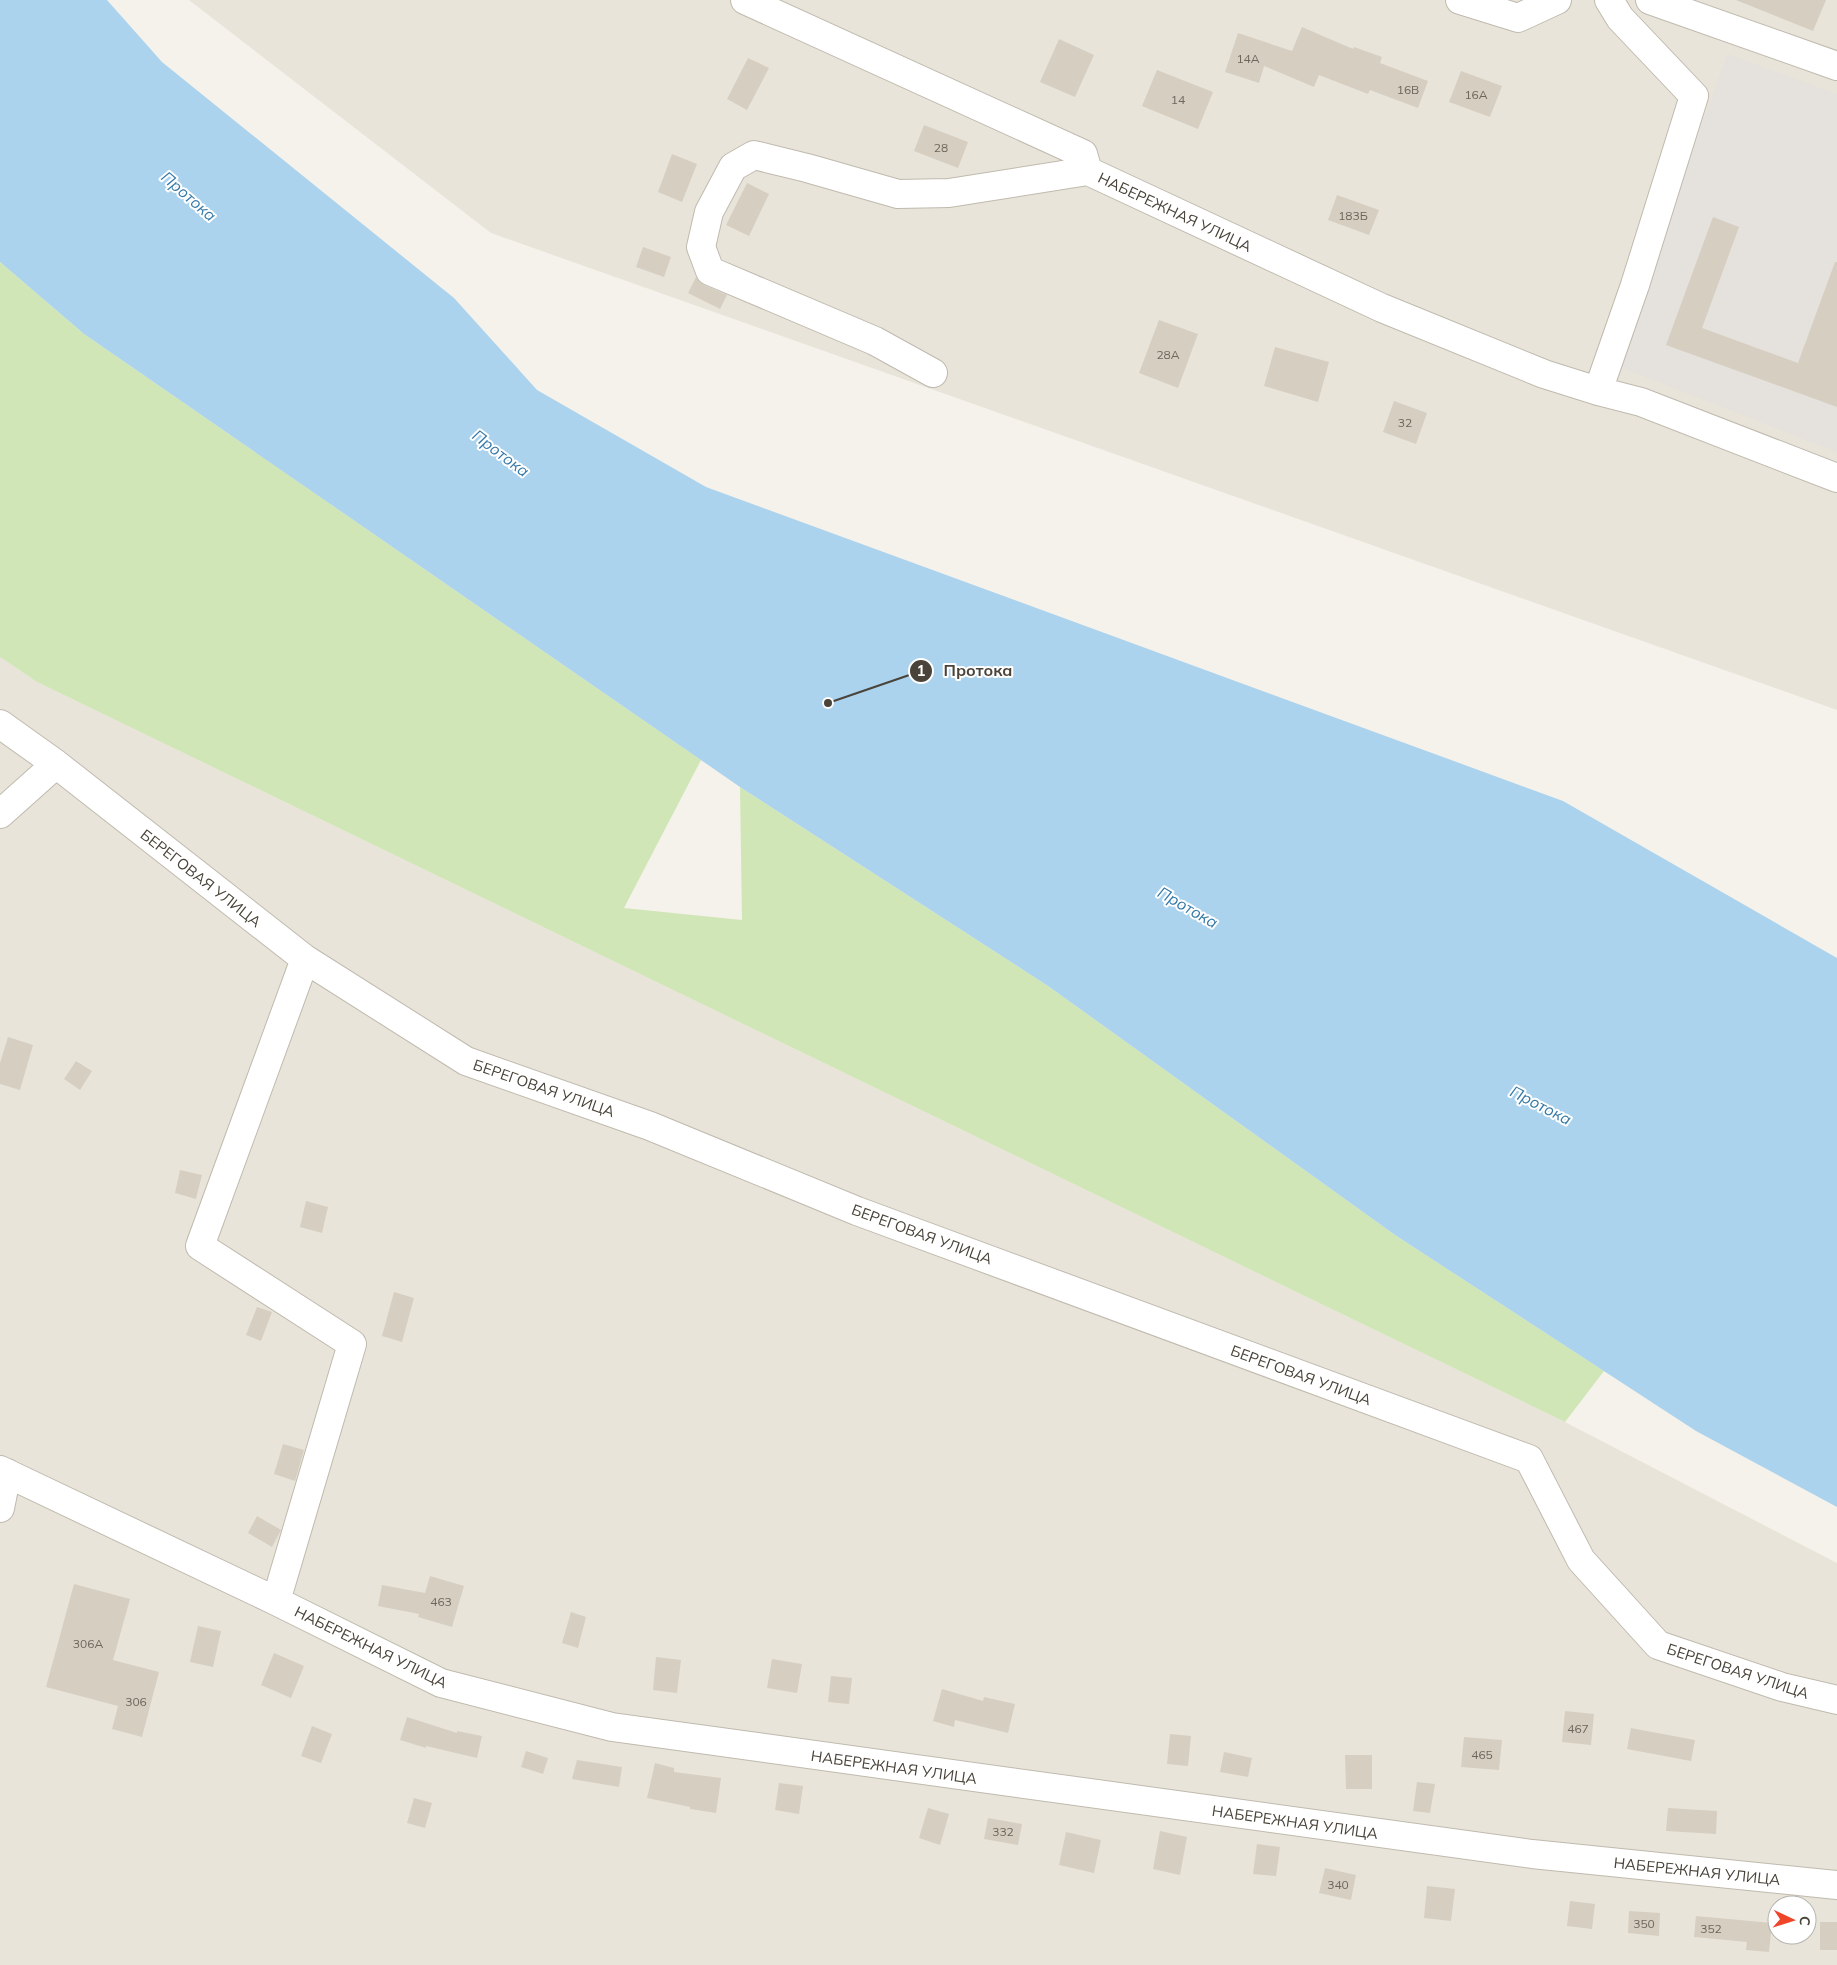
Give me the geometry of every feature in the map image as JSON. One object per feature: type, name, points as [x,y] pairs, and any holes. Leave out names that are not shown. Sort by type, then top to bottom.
[{"type":"street","points":[[744,0],[1083,154],[1088,171]]},
{"type":"street","points":[[1460,0],[1518,18],[1557,0]]},
{"type":"street","points":[[1598,391],[1635,285],[1694,96],[1620,18],[1609,0]]},
{"type":"street","points":[[1650,0],[1837,66]]},
{"type":"street","name":"НАБЕРЕЖНАЯ УЛИЦА","points":[[933,373],[875,341],[710,271],[702,247],[707,220],[709,212],[733,167],[754,155],[898,194],[950,194],[1088,171],[1382,308],[1544,374],[1640,402],[1837,478]]},
{"type":"street","name":"БЕРЕГОВАЯ УЛИЦА","points":[[0,724],[56,764],[305,959],[466,1061],[650,1126],[857,1210],[1529,1459],[1581,1560],[1658,1645],[1782,1687],[1837,1700]]},
{"type":"street","points":[[0,814],[56,764]]},
{"type":"street","points":[[276,1601],[352,1344],[200,1246],[305,959]]},
{"type":"street","points":[[0,1508],[4,1471]]},
{"type":"street","name":"НАБЕРЕЖНАЯ УЛИЦА","points":[[4,1471],[276,1601],[440,1683],[612,1727],[1532,1854],[1837,1885]]},
{"type":"shaded area","points":[[189,0],[1837,0],[1837,710],[491,233]]},
{"type":"shaded area","points":[[1727,54],[1837,94],[1837,452],[1615,365]]},
{"type":"shaded area","points":[[0,657],[37,682],[1565,1422],[1837,1563],[1837,1965],[0,1965]]},
{"type":"green space","points":[[0,262],[84,334],[701,760],[624,908],[742,920],[740,787],[1048,986],[1395,1235],[1604,1371],[1565,1422],[37,682],[0,657]]},
{"type":"water","points":[[0,0],[107,0],[162,62],[454,298],[537,390],[706,487],[1563,801],[1837,958],[1837,1507],[1696,1431],[1395,1235],[1048,986],[740,787],[84,334],[0,262]]},
{"type":"building","points":[[1736,0],[1826,0],[1813,31]]},
{"type":"building","points":[[1302,27],[1353,49],[1354,47],[1382,57],[1380,63],[1428,81],[1418,108],[1370,90],[1368,94],[1319,75],[1314,87],[1264,66],[1259,83],[1225,72],[1238,33],[1292,51]]},
{"type":"building","points":[[1059,39],[1094,55],[1075,97],[1040,82]]},
{"type":"building","points":[[748,58],[769,68],[747,110],[727,99]]},
{"type":"building","points":[[1157,70],[1213,92],[1198,129],[1142,106]]},
{"type":"building","points":[[1461,71],[1502,86],[1490,117],[1449,102]]},
{"type":"building","points":[[924,125],[968,142],[958,168],[914,151]]},
{"type":"building","points":[[672,154],[697,164],[682,202],[658,192]]},
{"type":"building","points":[[747,183],[769,194],[749,236],[726,225]]},
{"type":"building","points":[[1337,195],[1379,210],[1369,235],[1328,220]]},
{"type":"building","points":[[1713,217],[1739,227],[1702,328],[1798,363],[1835,262],[1837,262],[1837,407],[1666,345]]},
{"type":"building","points":[[643,247],[671,257],[664,277],[636,267]]},
{"type":"building","points":[[696,277],[704,285],[727,295],[720,309],[688,293]]},
{"type":"building","points":[[1159,320],[1198,334],[1178,388],[1139,373]]},
{"type":"building","points":[[1275,347],[1329,362],[1318,402],[1264,386]]},
{"type":"building","points":[[1394,401],[1427,413],[1416,444],[1383,432]]},
{"type":"building","points":[[8,1037],[33,1045],[20,1090],[0,1084],[0,1063]]},
{"type":"building","points":[[76,1061],[92,1071],[80,1090],[64,1079]]},
{"type":"building","points":[[180,1170],[202,1175],[196,1199],[175,1193]]},
{"type":"building","points":[[306,1201],[328,1207],[322,1233],[300,1227]]},
{"type":"building","points":[[394,1292],[414,1298],[402,1342],[382,1336]]},
{"type":"building","points":[[257,1307],[272,1312],[261,1341],[246,1335]]},
{"type":"building","points":[[283,1444],[304,1450],[295,1481],[274,1474]]},
{"type":"building","points":[[257,1516],[281,1530],[272,1547],[248,1533]]},
{"type":"building","points":[[430,1576],[464,1586],[452,1627],[418,1617],[419,1614],[378,1606],[382,1585],[425,1593]]},
{"type":"building","points":[[74,1584],[130,1599],[113,1660],[159,1672],[142,1737],[112,1729],[118,1706],[46,1687]]},
{"type":"building","points":[[571,1612],[586,1617],[578,1648],[562,1643]]},
{"type":"building","points":[[198,1626],[221,1631],[213,1667],[190,1662]]},
{"type":"building","points":[[274,1653],[304,1666],[291,1698],[261,1685]]},
{"type":"building","points":[[656,1657],[681,1660],[677,1693],[653,1690]]},
{"type":"building","points":[[772,1659],[802,1664],[797,1693],[767,1688]]},
{"type":"building","points":[[831,1676],[852,1678],[849,1704],[828,1702]]},
{"type":"building","points":[[942,1689],[983,1701],[984,1697],[1015,1704],[1008,1733],[955,1720],[954,1727],[933,1721]]},
{"type":"building","points":[[1565,1711],[1594,1714],[1591,1745],[1562,1742]]},
{"type":"building","points":[[407,1717],[457,1733],[457,1731],[482,1736],[477,1758],[426,1746],[426,1748],[400,1740]]},
{"type":"building","points":[[312,1726],[332,1734],[321,1763],[301,1756]]},
{"type":"building","points":[[1631,1728],[1695,1740],[1691,1761],[1627,1749]]},
{"type":"building","points":[[1170,1734],[1191,1736],[1188,1766],[1167,1764]]},
{"type":"building","points":[[1464,1737],[1502,1740],[1499,1770],[1461,1767]]},
{"type":"building","points":[[526,1751],[548,1758],[543,1774],[521,1767]]},
{"type":"building","points":[[1224,1752],[1252,1758],[1248,1777],[1220,1772]]},
{"type":"building","points":[[1345,1755],[1372,1755],[1372,1789],[1346,1789]]},
{"type":"building","points":[[577,1760],[622,1767],[619,1787],[572,1779]]},
{"type":"building","points":[[655,1763],[674,1768],[674,1772],[721,1778],[716,1813],[690,1809],[690,1807],[647,1798]]},
{"type":"building","points":[[1417,1782],[1435,1784],[1430,1813],[1413,1811]]},
{"type":"building","points":[[779,1783],[803,1786],[799,1814],[775,1810]]},
{"type":"building","points":[[414,1798],[432,1803],[425,1828],[407,1823]]},
{"type":"building","points":[[928,1808],[949,1814],[940,1845],[919,1838]]},
{"type":"building","points":[[1668,1808],[1717,1811],[1716,1834],[1666,1831]]},
{"type":"building","points":[[988,1818],[1022,1824],[1018,1845],[984,1839]]},
{"type":"building","points":[[1160,1831],[1187,1837],[1180,1875],[1153,1869]]},
{"type":"building","points":[[1066,1832],[1101,1840],[1094,1873],[1059,1865]]},
{"type":"building","points":[[1257,1844],[1280,1847],[1276,1876],[1253,1874]]},
{"type":"building","points":[[1325,1868],[1356,1875],[1351,1900],[1319,1893]]},
{"type":"building","points":[[1427,1886],[1455,1889],[1451,1921],[1424,1918]]},
{"type":"building","points":[[1570,1901],[1595,1904],[1592,1929],[1567,1926]]},
{"type":"building","points":[[1629,1911],[1660,1913],[1659,1936],[1628,1933]]},
{"type":"building","points":[[1696,1916],[1767,1923],[1767,1945],[1770,1945],[1769,1952],[1746,1950],[1747,1942],[1694,1937]]},
{"type":"building","points":[[1820,1922],[1837,1922],[1837,1950],[1820,1950]]},
{"type":"place","name":"Протока","points":[[828,703]]}]
